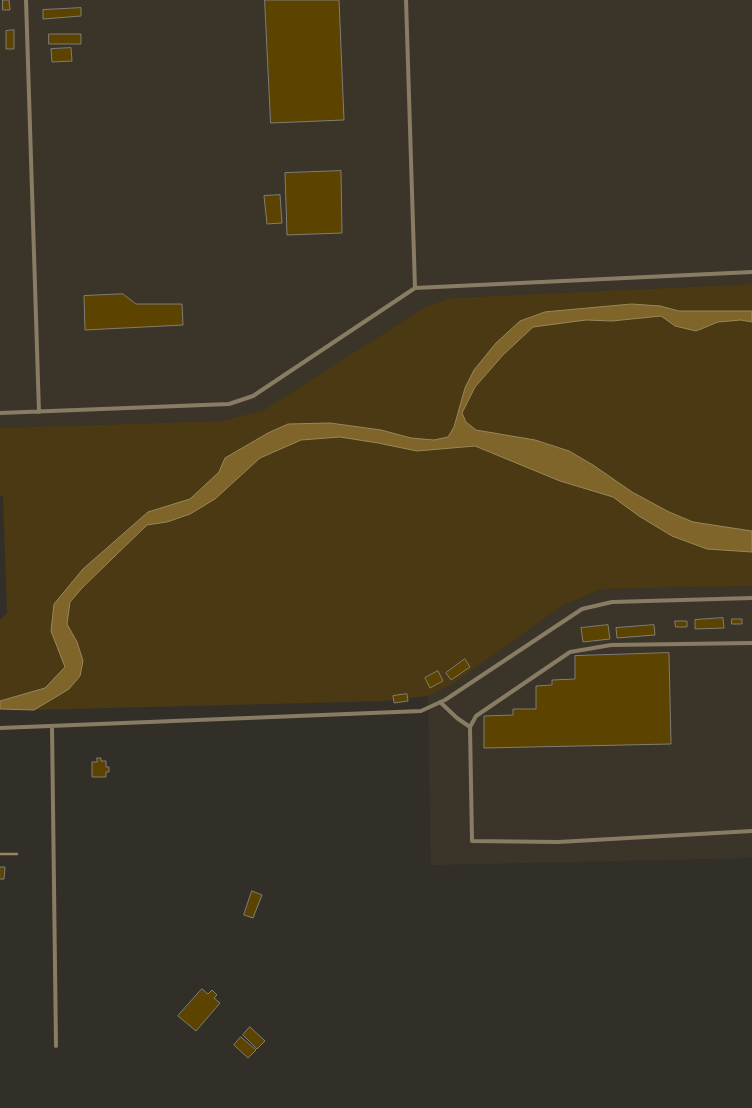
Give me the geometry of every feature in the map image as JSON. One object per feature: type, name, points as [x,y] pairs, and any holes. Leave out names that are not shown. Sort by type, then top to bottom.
[{"type":"lane","points":[[26,0],[39,412]]},
{"type":"lane","points":[[406,0],[415,288]]},
{"type":"lane","points":[[0,414],[229,404],[253,396],[415,288],[752,272]]},
{"type":"lane","points":[[0,728],[421,711],[440,702],[582,609],[612,602],[752,598]]},
{"type":"lane","points":[[752,643],[612,645],[570,652],[476,716],[470,727],[472,841],[558,842],[752,831]]},
{"type":"lane","points":[[440,702],[470,727]]},
{"type":"lane","points":[[52,726],[56,1046]]},
{"type":"shaded area","points":[[0,0],[752,0],[752,284],[451,298],[425,307],[264,410],[221,421],[0,428]]},
{"type":"shaded area","points":[[752,284],[752,586],[602,589],[562,606],[454,683],[428,696],[384,701],[34,710],[0,709],[0,620],[7,613],[3,496],[0,496],[0,428],[221,421],[264,410],[425,307],[451,298]]},
{"type":"shaded area","points":[[632,304],[660,306],[679,311],[752,311],[752,322],[741,320],[718,322],[696,331],[675,326],[661,316],[612,321],[586,320],[533,327],[503,355],[475,387],[462,413],[466,422],[476,430],[535,440],[569,451],[632,492],[669,512],[693,522],[752,531],[752,552],[707,549],[672,536],[639,516],[613,497],[560,481],[475,446],[417,451],[340,437],[301,440],[260,458],[215,499],[190,514],[167,522],[147,525],[70,602],[67,624],[77,642],[83,661],[80,676],[69,689],[34,710],[0,709],[0,701],[45,688],[65,667],[51,631],[54,604],[83,569],[148,512],[190,499],[219,472],[225,458],[268,433],[288,424],[330,423],[381,430],[411,438],[434,440],[448,437],[454,427],[465,388],[474,370],[496,343],[520,321],[545,312]]},
{"type":"shaded area","points":[[752,586],[752,858],[431,865],[428,696],[454,683],[562,606],[602,589]]},
{"type":"building","points":[[3,0],[9,0],[10,10],[3,10]]},
{"type":"building","points":[[265,0],[339,0],[344,120],[271,123]]},
{"type":"building","points":[[81,8],[81,16],[43,19],[43,10]]},
{"type":"building","points":[[14,30],[14,49],[6,49],[6,31]]},
{"type":"building","points":[[49,34],[81,34],[81,44],[49,44]]},
{"type":"building","points":[[71,48],[72,61],[52,62],[51,49]]},
{"type":"building","points":[[341,171],[342,233],[287,235],[285,173]]},
{"type":"building","points":[[280,195],[282,223],[267,224],[264,196]]},
{"type":"building","points":[[123,294],[136,304],[182,304],[183,325],[85,330],[84,296]]},
{"type":"building","points":[[723,618],[724,628],[695,629],[695,620]]},
{"type":"building","points":[[732,619],[742,619],[742,624],[732,624]]},
{"type":"building","points":[[675,621],[687,621],[687,627],[676,627]]},
{"type":"building","points":[[608,625],[610,639],[583,642],[581,628]]},
{"type":"building","points":[[654,625],[655,635],[617,638],[616,628]]},
{"type":"building","points":[[669,653],[671,744],[484,748],[484,716],[513,715],[513,709],[536,709],[536,686],[552,685],[552,680],[575,679],[575,656]]},
{"type":"building","points":[[465,659],[470,667],[451,680],[446,673]]},
{"type":"building","points":[[438,671],[443,681],[430,688],[425,678]]},
{"type":"building","points":[[407,694],[408,701],[394,703],[393,696]]},
{"type":"building","points":[[97,758],[101,758],[101,761],[106,761],[106,767],[109,767],[106,777],[92,777],[92,762],[97,762]]},
{"type":"building","points":[[0,867],[5,867],[4,879],[0,879]]},
{"type":"building","points":[[252,891],[262,895],[253,918],[244,915]]},
{"type":"building","points":[[202,989],[208,994],[212,990],[217,995],[214,998],[220,1003],[196,1031],[178,1016]]},
{"type":"building","points":[[250,1027],[265,1041],[257,1049],[243,1035]]},
{"type":"building","points":[[241,1037],[256,1050],[248,1058],[234,1045]]},
{"type":"waterway","points":[[0,854],[17,854]]}]
